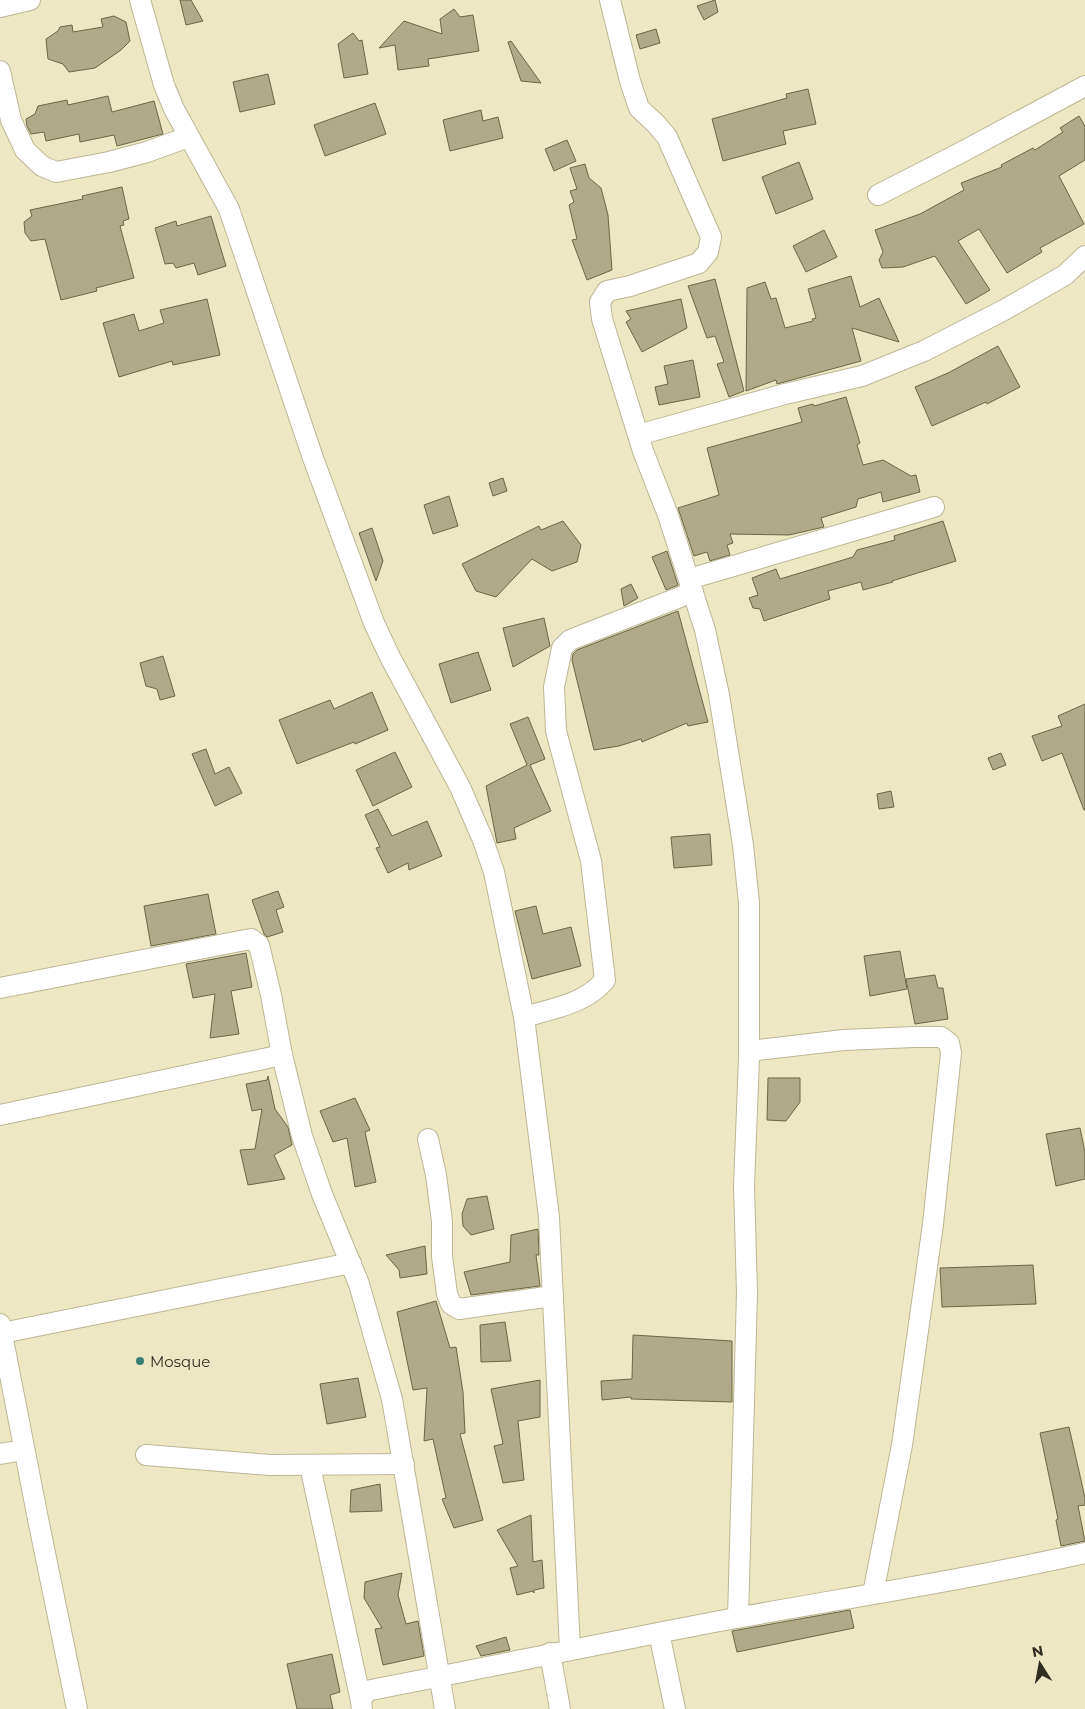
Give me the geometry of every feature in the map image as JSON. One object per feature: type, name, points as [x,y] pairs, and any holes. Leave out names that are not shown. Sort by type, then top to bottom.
[{"type":"street","points":[[0,7],[30,0]]},
{"type":"street","points":[[140,0],[164,85],[174,109],[229,209],[313,458],[374,623],[390,657],[460,787],[483,840],[494,872],[524,1017],[549,1217],[570,1649]]},
{"type":"street","points":[[610,0],[630,81],[639,108],[656,124],[667,138],[711,237],[708,252],[699,263],[630,286],[607,291],[600,302],[602,319],[638,435],[668,515],[705,630],[719,695],[750,903],[749,1051],[744,1186],[747,1293],[738,1618]]},
{"type":"street","points":[[0,71],[11,120],[24,150],[42,166],[56,172],[109,162],[147,152],[188,137]]},
{"type":"street","points":[[878,196],[1085,86]]},
{"type":"street","points":[[638,435],[785,394],[862,376],[915,355],[1004,310],[1065,274],[1085,256]]},
{"type":"street","points":[[524,1017],[584,999],[606,980],[591,861],[556,731],[554,687],[562,648],[570,640],[691,585],[934,507]]},
{"type":"street","points":[[0,988],[251,939],[259,945],[271,995],[282,1055],[302,1136],[322,1194],[359,1284],[392,1399],[445,1709]]},
{"type":"street","points":[[749,1051],[844,1040],[914,1037],[941,1037],[949,1043],[951,1053],[929,1253],[902,1445],[873,1594]]},
{"type":"street","points":[[0,1114],[282,1055]]},
{"type":"street","points":[[428,1139],[436,1175],[442,1221],[442,1256],[447,1294],[451,1304],[459,1308],[553,1296]]},
{"type":"street","points":[[77,1709],[1,1329],[351,1263]]},
{"type":"street","points":[[0,1454],[24,1450]]},
{"type":"street","points":[[146,1454],[270,1465],[404,1464]]},
{"type":"street","points":[[310,1466],[362,1705]]},
{"type":"street","points":[[362,1705],[366,1691],[659,1632],[1007,1571],[1085,1553]]},
{"type":"street","points":[[659,1632],[676,1709]]},
{"type":"street","points":[[550,1654],[560,1709]]},
{"type":"building","points":[[180,0],[191,0],[203,21],[186,25]]},
{"type":"building","points":[[715,0],[718,12],[704,20],[697,6]]},
{"type":"building","points":[[454,9],[460,17],[473,15],[479,51],[428,59],[429,66],[398,70],[395,45],[379,48],[404,21],[442,34],[440,19]]},
{"type":"building","points":[[114,16],[126,22],[130,41],[121,50],[95,68],[69,72],[63,64],[48,59],[46,39],[58,31],[60,27],[72,25],[73,32],[103,27],[101,19]]},
{"type":"building","points":[[656,29],[660,43],[640,49],[636,35]]},
{"type":"building","points":[[353,33],[359,41],[362,40],[368,74],[344,78],[338,44]]},
{"type":"building","points":[[511,41],[541,83],[521,81],[508,42]]},
{"type":"building","points":[[268,74],[275,104],[240,112],[233,82]]},
{"type":"building","points":[[808,89],[816,124],[783,131],[786,144],[723,161],[712,119],[787,98],[786,94]]},
{"type":"building","points":[[108,96],[112,112],[154,101],[163,134],[117,146],[114,135],[80,142],[79,134],[46,141],[44,132],[31,134],[27,126],[26,119],[35,114],[38,106],[67,100],[68,105]]},
{"type":"building","points":[[375,103],[386,134],[325,156],[314,125]]},
{"type":"building","points":[[481,110],[483,121],[498,117],[503,138],[450,151],[443,120]]},
{"type":"building","points":[[1079,116],[1085,126],[1085,160],[1059,176],[1084,224],[1040,248],[1042,252],[1007,273],[979,229],[958,241],[990,290],[966,304],[935,256],[903,267],[882,268],[879,260],[883,252],[875,230],[920,214],[964,190],[961,183],[1002,167],[1001,165],[1033,148],[1035,150],[1063,132],[1060,128]]},
{"type":"building","points":[[567,140],[576,161],[554,171],[545,149]]},
{"type":"building","points":[[799,162],[813,199],[776,214],[762,177]]},
{"type":"building","points":[[585,164],[589,178],[601,188],[608,215],[612,270],[587,280],[572,240],[577,239],[569,205],[574,202],[570,191],[577,189],[570,168]]},
{"type":"building","points":[[122,187],[129,219],[123,221],[124,225],[120,226],[134,278],[96,288],[97,291],[61,300],[45,239],[31,241],[25,233],[24,222],[32,216],[30,210],[83,199],[82,196]]},
{"type":"building","points":[[211,216],[226,266],[198,275],[194,263],[176,268],[173,263],[165,264],[155,228],[176,221],[177,226]]},
{"type":"building","points":[[824,230],[837,257],[806,272],[793,246]]},
{"type":"building","points":[[851,276],[860,307],[879,298],[899,342],[852,328],[861,361],[777,384],[776,380],[746,391],[747,288],[765,282],[771,299],[776,298],[785,328],[813,321],[812,319],[816,318],[808,289]]},
{"type":"building","points":[[715,279],[744,391],[729,397],[717,364],[724,362],[715,336],[707,338],[688,286]]},
{"type":"building","points":[[207,299],[220,355],[173,365],[172,361],[119,377],[103,323],[134,314],[139,331],[164,323],[160,310]]},
{"type":"building","points":[[681,299],[687,328],[642,352],[626,322],[631,319],[626,311]]},
{"type":"building","points":[[998,346],[1020,387],[987,404],[986,402],[932,426],[915,387],[948,373]]},
{"type":"building","points":[[693,360],[700,397],[659,405],[655,387],[668,384],[664,366]]},
{"type":"building","points":[[846,397],[860,443],[857,445],[863,465],[883,460],[911,476],[916,475],[920,492],[883,502],[881,492],[858,499],[856,507],[821,518],[824,527],[789,535],[730,534],[733,543],[727,545],[730,555],[710,561],[707,552],[694,556],[678,508],[719,495],[707,448],[802,422],[798,408],[813,404],[814,406]]},
{"type":"building","points":[[503,478],[507,491],[493,496],[489,483]]},
{"type":"building","points":[[449,496],[458,526],[433,534],[424,505]]},
{"type":"building","points":[[563,521],[581,545],[577,562],[552,571],[532,559],[496,597],[476,591],[462,564],[539,526],[541,530]]},
{"type":"building","points":[[943,521],[956,561],[863,590],[861,582],[828,591],[830,599],[764,621],[760,609],[753,608],[749,598],[758,595],[752,578],[776,569],[780,579],[853,557],[857,550],[895,540],[894,536]]},
{"type":"building","points":[[372,528],[383,561],[376,581],[359,533]]},
{"type":"building","points":[[667,551],[678,585],[666,590],[652,557]]},
{"type":"building","points":[[631,584],[638,598],[624,606],[621,589]]},
{"type":"building","points":[[678,611],[708,722],[688,726],[687,723],[642,742],[641,739],[619,746],[594,750],[572,660],[573,654],[577,650]]},
{"type":"building","points":[[544,618],[550,646],[513,667],[503,628]]},
{"type":"building","points":[[478,652],[491,690],[451,703],[439,664]]},
{"type":"building","points":[[163,656],[175,696],[160,700],[157,689],[146,686],[140,663]]},
{"type":"building","points":[[372,692],[388,730],[355,744],[354,742],[297,764],[279,720],[330,700],[334,709]]},
{"type":"building","points":[[1085,704],[1084,810],[1062,753],[1042,761],[1032,736],[1062,726],[1058,716]]},
{"type":"building","points":[[528,717],[545,759],[530,765],[551,811],[514,828],[516,839],[497,843],[486,786],[527,765],[510,724]]},
{"type":"building","points":[[206,749],[215,774],[229,767],[242,793],[215,806],[192,754]]},
{"type":"building","points":[[395,752],[412,787],[373,806],[356,770]]},
{"type":"building","points":[[1001,753],[1006,765],[993,770],[988,758]]},
{"type":"building","points":[[891,791],[894,807],[879,809],[877,794]]},
{"type":"building","points":[[378,809],[392,836],[427,821],[442,856],[409,870],[408,863],[388,873],[376,848],[380,847],[365,815]]},
{"type":"building","points":[[710,834],[712,865],[674,868],[671,837]]},
{"type":"building","points":[[278,891],[284,907],[276,910],[283,932],[267,937],[264,934],[252,900]]},
{"type":"building","points":[[208,894],[216,934],[151,946],[144,906]]},
{"type":"building","points":[[536,906],[543,934],[571,927],[581,966],[532,979],[515,911]]},
{"type":"building","points":[[900,951],[907,989],[870,996],[864,956]]},
{"type":"building","points":[[246,953],[252,987],[231,991],[239,1034],[210,1038],[215,994],[193,998],[186,964]]},
{"type":"building","points":[[935,975],[938,988],[943,988],[948,1019],[915,1024],[906,979]]},
{"type":"building","points":[[268,1076],[275,1109],[288,1127],[292,1145],[274,1155],[285,1179],[248,1185],[240,1150],[255,1149],[262,1109],[252,1111],[246,1084],[267,1080]]},
{"type":"building","points":[[768,1078],[800,1078],[800,1102],[786,1121],[767,1120]]},
{"type":"building","points":[[355,1098],[370,1130],[365,1132],[376,1182],[355,1187],[347,1138],[333,1142],[320,1111]]},
{"type":"building","points":[[1080,1128],[1085,1152],[1085,1179],[1056,1186],[1046,1134]]},
{"type":"building","points":[[487,1196],[494,1229],[471,1235],[463,1226],[462,1214],[467,1199]]},
{"type":"building","points":[[538,1229],[539,1255],[536,1255],[540,1286],[471,1295],[464,1272],[510,1262],[511,1235]]},
{"type":"building","points":[[425,1246],[427,1274],[400,1278],[399,1270],[386,1255]]},
{"type":"building","points":[[1033,1265],[1036,1304],[942,1307],[940,1268]]},
{"type":"building","points":[[436,1301],[450,1348],[456,1347],[463,1392],[465,1433],[460,1434],[483,1520],[454,1528],[442,1499],[446,1498],[433,1439],[424,1441],[427,1388],[413,1390],[397,1312]]},
{"type":"building","points":[[505,1322],[511,1361],[481,1362],[480,1325]]},
{"type":"building","points":[[633,1335],[732,1341],[732,1402],[631,1399],[631,1397],[602,1400],[601,1381],[632,1379]]},
{"type":"building","points":[[358,1378],[366,1417],[327,1424],[320,1384]]},
{"type":"building","points":[[540,1380],[540,1417],[518,1421],[524,1480],[503,1483],[494,1446],[503,1444],[491,1389]]},
{"type":"building","points":[[1069,1427],[1085,1498],[1085,1505],[1078,1506],[1085,1541],[1061,1546],[1056,1520],[1058,1519],[1040,1433]]},
{"type":"building","points":[[380,1484],[382,1511],[350,1512],[351,1490]]},
{"type":"building","points":[[531,1515],[533,1562],[542,1560],[544,1588],[534,1590],[534,1593],[533,1591],[517,1595],[510,1568],[518,1566],[497,1530]]},
{"type":"building","points":[[402,1573],[398,1595],[406,1624],[418,1621],[424,1656],[383,1665],[375,1629],[382,1628],[364,1598],[365,1582]]},
{"type":"building","points":[[850,1610],[854,1628],[737,1652],[732,1631]]},
{"type":"building","points":[[506,1637],[510,1650],[481,1656],[476,1646]]},
{"type":"building","points":[[332,1654],[340,1692],[330,1695],[333,1709],[297,1709],[287,1664]]},
{"type":"place","name":"Mosque","points":[[140,1361]]}]
